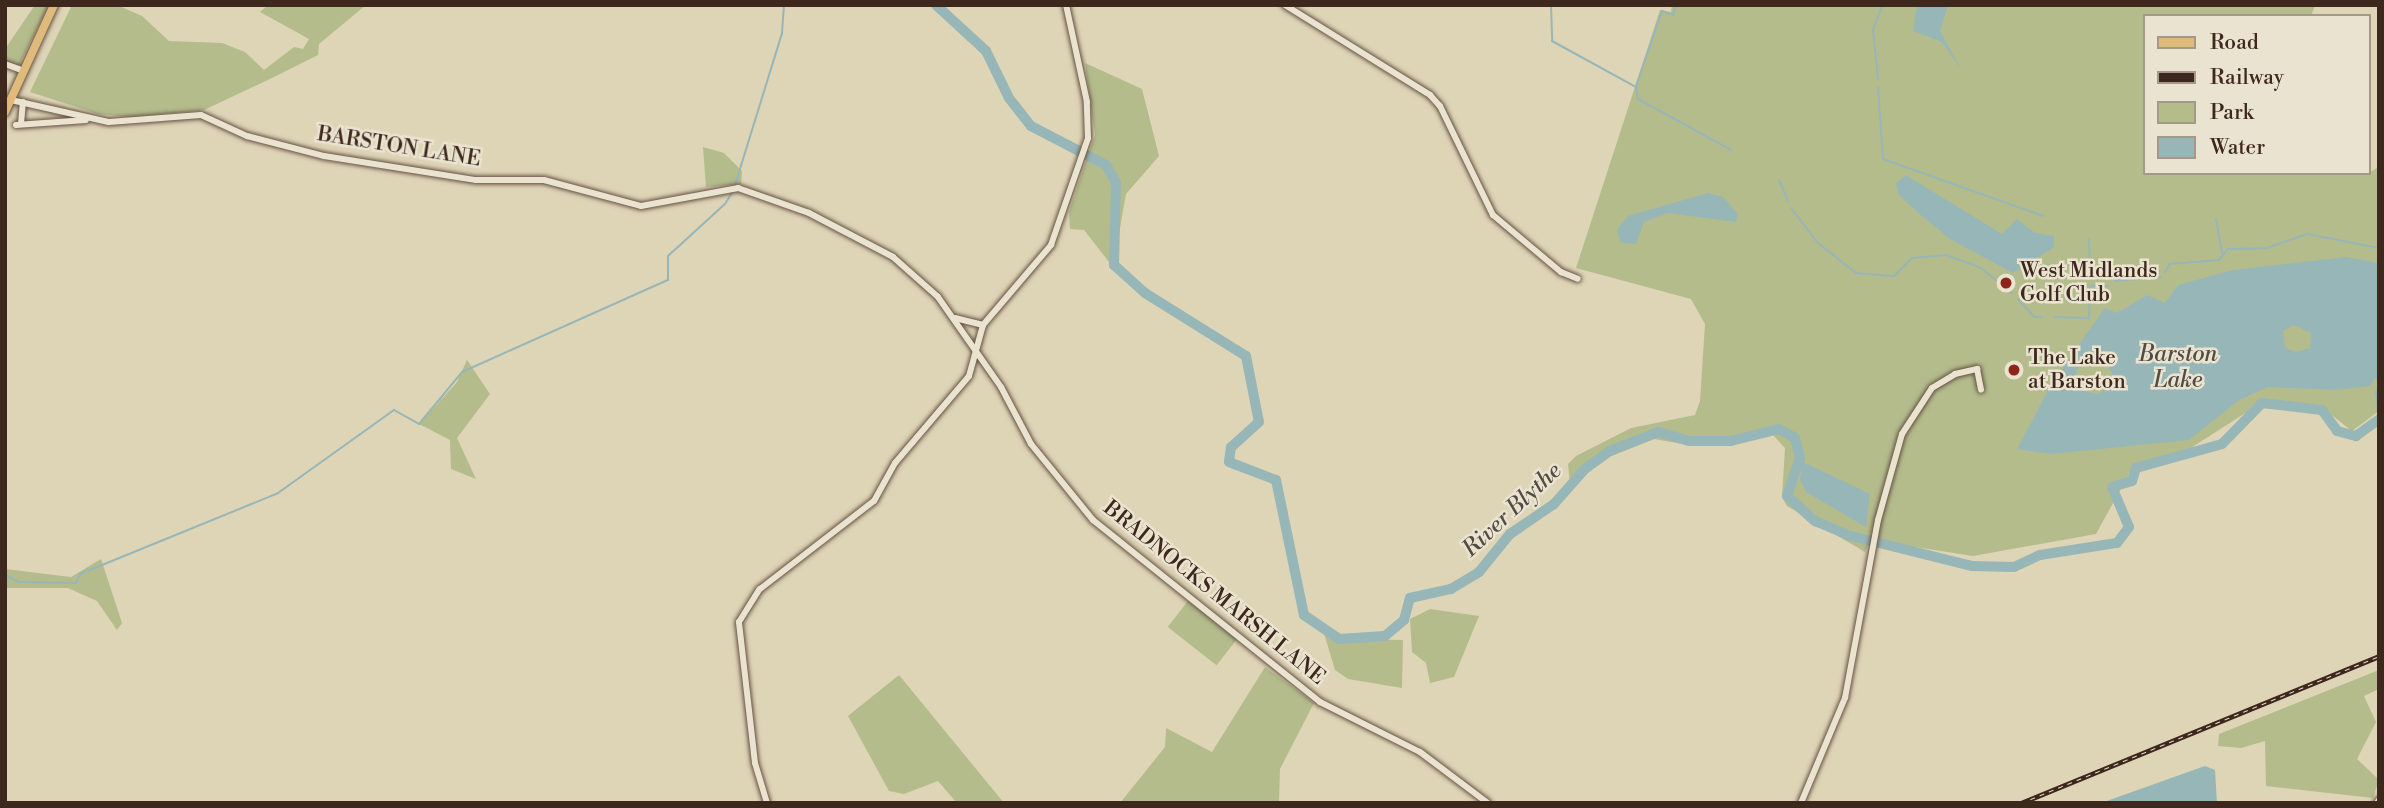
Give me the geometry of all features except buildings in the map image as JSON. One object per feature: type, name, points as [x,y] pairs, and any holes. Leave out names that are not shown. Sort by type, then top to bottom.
[{"type":"main road","points":[[5,112],[54,5]]},
{"type":"street","points":[[969,376],[983,325],[1051,245],[1088,138],[1087,102],[1066,5]]},
{"type":"street","points":[[1285,5],[1430,95],[1440,106],[1493,215],[1561,272],[1578,279]]},
{"type":"street","points":[[5,64],[24,71]]},
{"type":"street","name":"BARSTON LANE","points":[[11,100],[91,120],[133,124],[189,113],[247,136],[324,156],[476,180],[536,179],[641,205],[738,188],[785,202],[881,250],[955,318],[975,350]]},
{"type":"street","points":[[23,102],[19,124],[91,120]]},
{"type":"street","name":"BARSTON LANE","points":[[955,318],[983,325]]},
{"type":"street","name":"BRADNOCKS MARSH LANE","points":[[975,350],[988,366],[1031,444],[1093,520],[1320,702],[1420,752],[1488,803]]},
{"type":"street","points":[[767,803],[755,763],[752,710],[737,645],[743,611],[796,559],[874,501],[895,463],[969,376],[988,366]]},
{"type":"street","points":[[1801,803],[1845,698],[1878,520],[1902,434],[1925,397],[1970,368],[1982,374],[1981,390]]},
{"type":"green space","points":[[35,5],[49,5],[19,65],[12,64],[5,60],[5,49]]},
{"type":"green space","points":[[72,5],[117,5],[142,16],[169,41],[222,43],[245,52],[264,70],[294,47],[303,49],[309,39],[260,12],[268,5],[366,5],[319,44],[318,55],[272,78],[204,110],[131,117],[98,114],[30,92]]},
{"type":"green space","name":"West Midlands Golf Club","points":[[1672,5],[2315,5],[2312,14],[2142,14],[2142,175],[2370,175],[2370,172],[2379,167],[2379,411],[2352,431],[2319,405],[2261,403],[2186,451],[2134,465],[2096,534],[1973,556],[1870,540],[1865,552],[1787,506],[1782,497],[1785,448],[1772,434],[1694,446],[1654,439],[1609,457],[1570,484],[1568,464],[1576,456],[1631,428],[1695,415],[1700,401],[1705,324],[1691,299],[1576,268],[1660,10],[1671,12]]},
{"type":"green space","points":[[1085,63],[1142,89],[1159,156],[1126,194],[1113,267],[1084,230],[1070,229],[1069,212],[1095,135]]},
{"type":"green space","points":[[703,147],[724,153],[742,171],[741,184],[706,187]]},
{"type":"green space","points":[[467,360],[490,394],[457,438],[476,479],[451,469],[450,440],[419,424],[457,382]]},
{"type":"green space","points":[[101,559],[122,623],[117,630],[97,601],[68,588],[5,588],[5,569],[71,577]]},
{"type":"green space","points":[[1188,601],[1237,639],[1217,665],[1168,627]]},
{"type":"green space","points":[[1430,609],[1479,616],[1454,677],[1430,683],[1426,663],[1412,652],[1410,619]]},
{"type":"green space","points":[[1323,630],[1339,639],[1403,640],[1402,688],[1348,679],[1335,670]]},
{"type":"green space","points":[[1265,667],[1314,703],[1280,769],[1279,803],[1120,803],[1165,747],[1166,728],[1212,752]]},
{"type":"green space","points":[[2379,670],[2379,689],[2364,696],[2376,722],[2357,759],[2379,780],[2373,798],[2266,786],[2265,741],[2241,748],[2218,746],[2219,734]]},
{"type":"green space","points":[[899,675],[1004,803],[957,803],[938,781],[904,794],[889,791],[848,716]]},
{"type":"water","points":[[1917,5],[1948,5],[1940,31],[1962,71],[1942,42],[1913,31]]},
{"type":"water","points":[[1906,175],[2002,234],[2017,219],[2035,233],[2054,236],[2054,247],[2013,273],[1950,239],[1917,212],[1898,194],[1896,183]]},
{"type":"water","points":[[1708,193],[1723,197],[1738,214],[1736,222],[1668,213],[1644,222],[1636,244],[1621,243],[1617,230],[1628,216]]},
{"type":"water","name":"Barston Lake","points":[[2346,257],[2379,263],[2379,382],[2375,378],[2370,386],[2336,390],[2268,387],[2239,400],[2189,440],[2051,454],[2017,449],[2053,381],[2105,308],[2117,313],[2147,295],[2165,303],[2178,285],[2233,270]],"holes":[[[2294,325],[2311,333],[2310,348],[2296,352],[2285,348],[2283,331]],[[2092,360],[2105,362],[2112,373],[2108,387],[2099,394],[2082,391],[2075,376],[2080,364]]]},
{"type":"water","points":[[1803,462],[1870,494],[1866,527],[1806,492],[1800,479]]},
{"type":"water","points":[[2205,766],[2215,770],[2217,803],[2101,803]]},
{"type":"waterway","points":[[735,185],[782,33],[784,5]]},
{"type":"waterway","name":"River Blythe","points":[[936,5],[986,51],[1009,98],[1031,126],[1106,165],[1116,183],[1114,265],[1145,293],[1246,356],[1259,422],[1231,447],[1229,462],[1276,480],[1304,615],[1339,639],[1385,636],[1404,620],[1410,598],[1451,589],[1479,572],[1510,534],[1554,504],[1585,469],[1610,451],[1658,432],[1689,441],[1731,441],[1779,429],[1795,438],[1800,458],[1787,496],[1815,521],[1851,536],[1972,566],[2014,567],[2040,555],[2117,543],[2129,527],[2112,487],[2132,481],[2136,468],[2222,444],[2262,403],[2322,410],[2337,431],[2356,436],[2379,419]]},
{"type":"waterway","points":[[1551,5],[1552,41],[1636,87],[1638,99],[1731,150]]},
{"type":"waterway","points":[[1636,86],[1662,11],[1673,15],[1676,5]]},
{"type":"waterway","points":[[1878,79],[1873,30],[1882,5]]},
{"type":"waterway","points":[[1878,87],[1883,159],[2043,216]]},
{"type":"waterway","points":[[1779,180],[1788,201]]},
{"type":"waterway","points":[[5,575],[19,582],[76,583],[80,574],[278,493],[394,410],[419,424],[462,372],[668,280],[668,256],[725,204],[733,191]]},
{"type":"waterway","points":[[1791,208],[1818,243],[1856,273],[1894,276],[1912,258],[1946,255],[1981,268],[2012,293]]},
{"type":"waterway","points":[[2216,219],[2222,252]]},
{"type":"waterway","points":[[2165,272],[2170,264],[2219,260],[2228,249],[2267,248],[2307,234],[2379,248]]},
{"type":"waterway","points":[[2089,239],[2090,269]]},
{"type":"waterway","points":[[2115,281],[2161,277]]},
{"type":"waterway","points":[[2055,317],[2089,318],[2090,286],[2108,286]]},
{"type":"waterway","points":[[2018,299],[2034,317],[2042,317]]},
{"type":"waterway","points":[[2376,391],[2379,419]]},
{"type":"railway","points":[[2021,803],[2379,656]]},
{"type":"place","name":"West Midlands Golf Club","points":[[2006,283]]},
{"type":"place","name":"The Lake at Barston","points":[[2014,370]]}]
